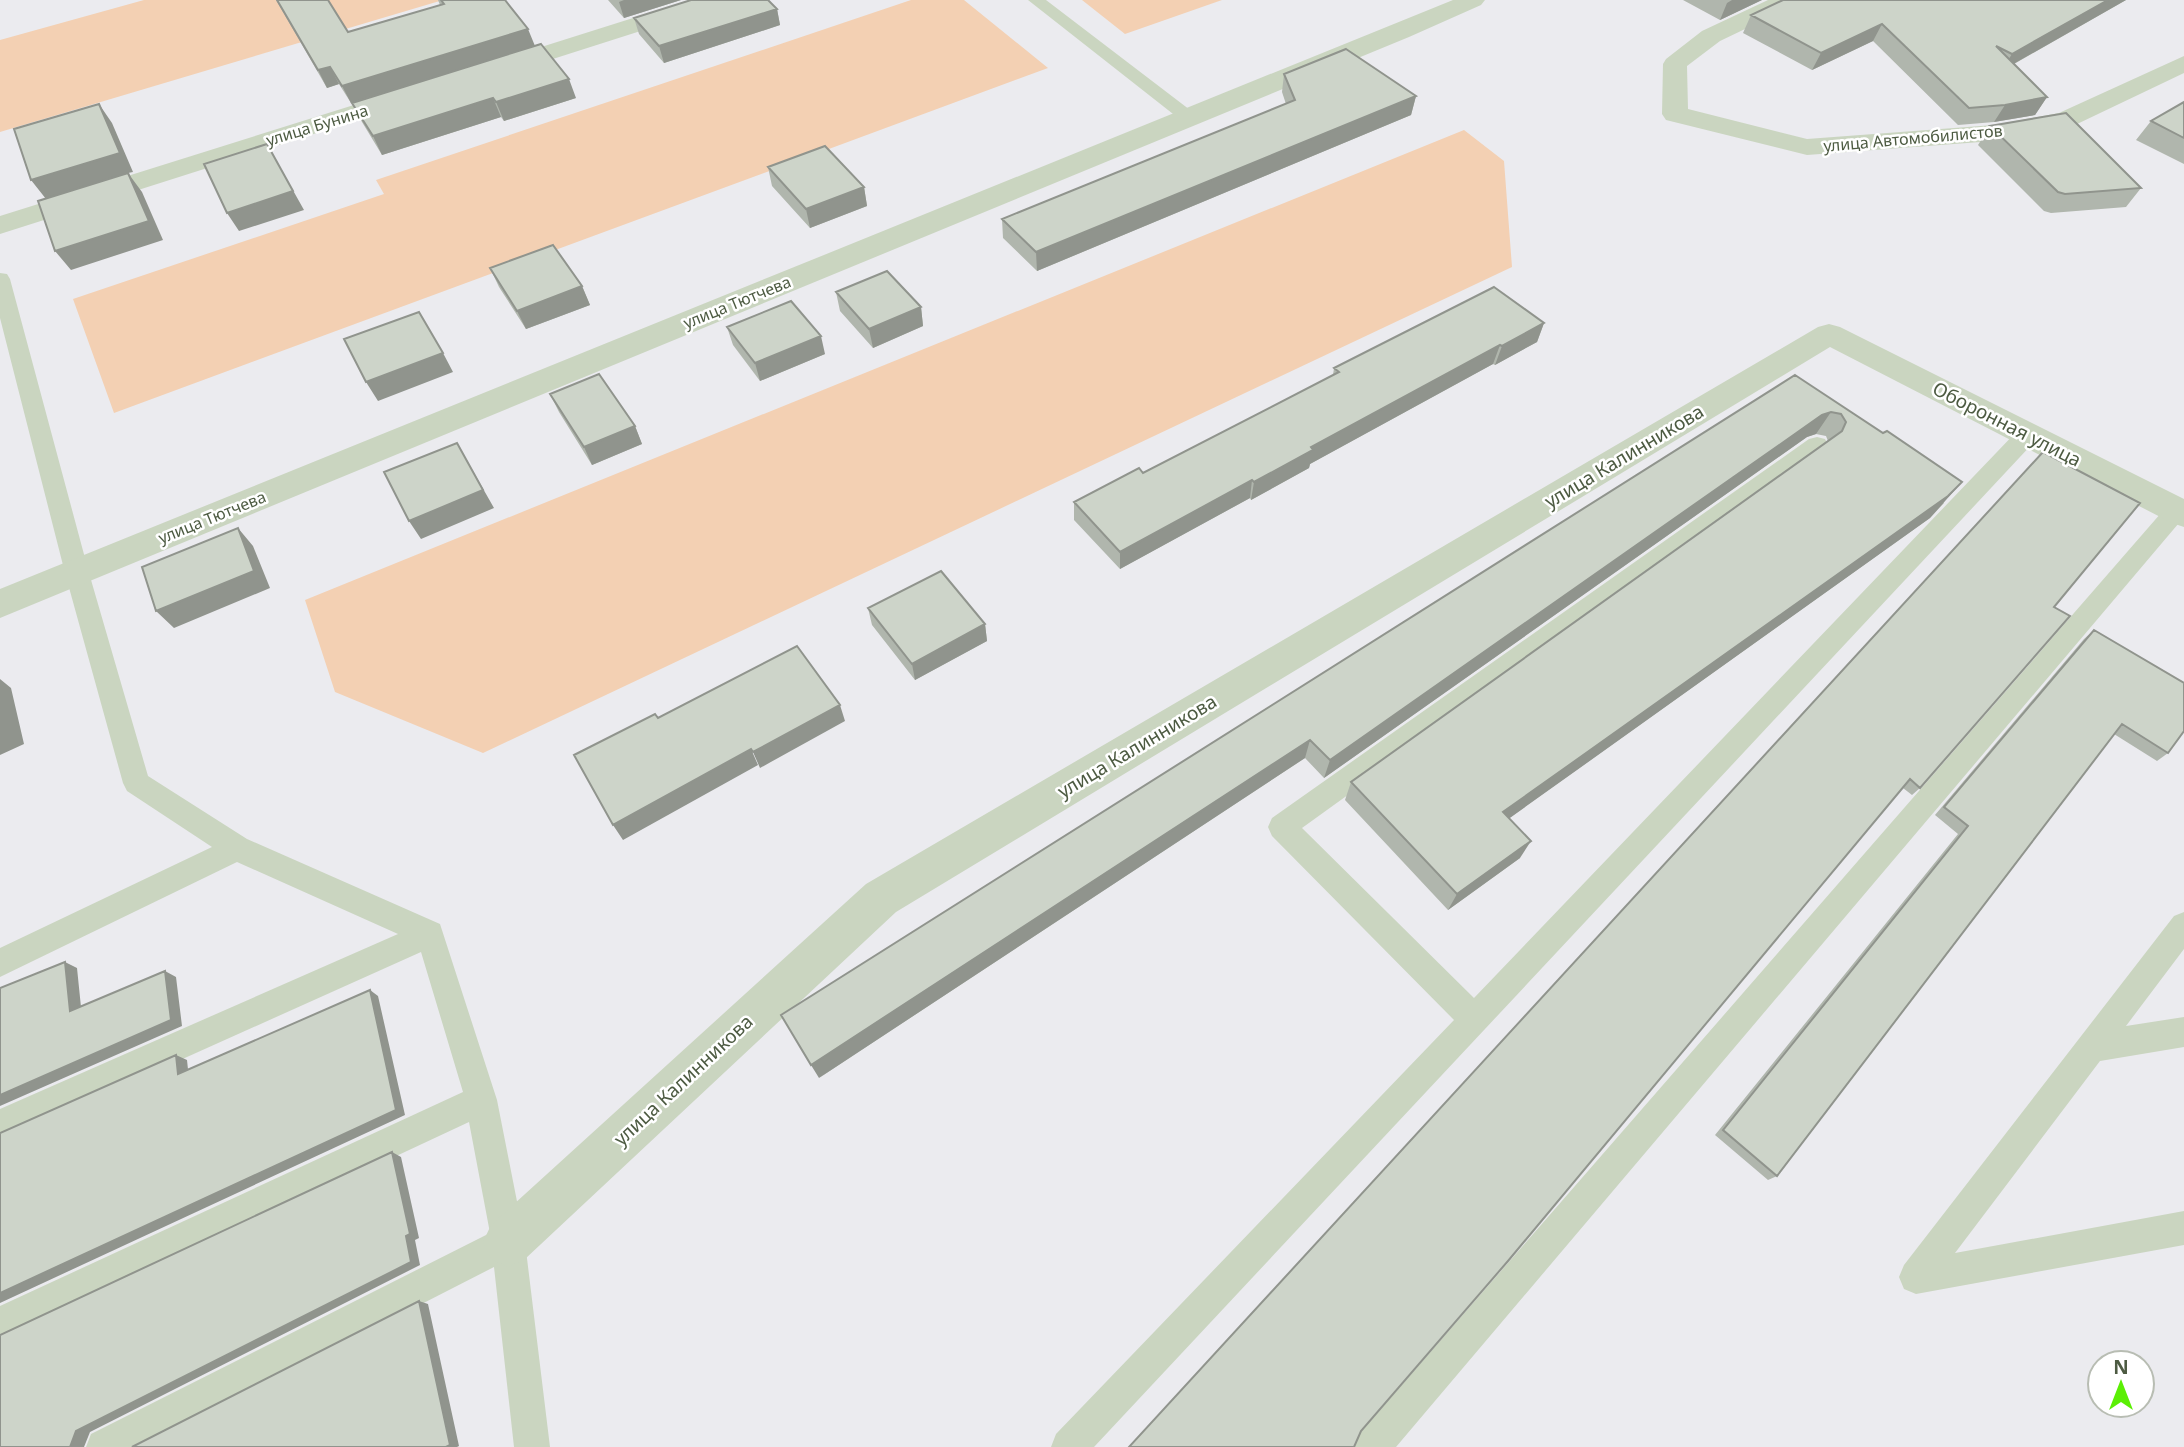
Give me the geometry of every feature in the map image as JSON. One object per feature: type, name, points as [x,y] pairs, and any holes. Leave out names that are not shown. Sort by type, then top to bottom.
[{"type":"street","points":[[476,75],[714,0]]},
{"type":"street","name":"улица Тютчева","points":[[0,604],[1473,0]]},
{"type":"street","name":"улица Автомобилистов","points":[[1787,0],[1711,36],[1675,64],[1675,114],[1807,148],[1994,133],[2066,119],[2184,63]]},
{"type":"street","name":"улица Бунина","points":[[0,225],[423,92]]},
{"type":"street","name":"Оборонная улица","points":[[1829,334],[2180,513]]},
{"type":"street","name":"улица Калинникова","points":[[508,1242],[881,898],[1829,334]]},
{"type":"lane","points":[[1036,0],[1188,117]]},
{"type":"lane","points":[[0,279],[77,573],[137,783],[237,848],[430,934],[481,1100],[508,1242],[532,1447]]},
{"type":"lane","points":[[1069,1447],[2027,435]]},
{"type":"lane","points":[[1474,1018],[1282,827],[1817,445]]},
{"type":"lane","points":[[1372,1447],[2180,513]]},
{"type":"lane","points":[[0,963],[237,848]]},
{"type":"lane","points":[[2184,926],[1916,1277],[2184,1228]]},
{"type":"lane","points":[[0,1125],[430,934]]},
{"type":"lane","points":[[2092,1047],[2184,1032]]},
{"type":"lane","points":[[0,1324],[481,1100]]},
{"type":"lane","points":[[104,1447],[508,1242]]},
{"type":"shaded area","points":[[144,0],[443,0],[0,132],[0,40]]},
{"type":"shaded area","points":[[911,0],[964,0],[1048,68],[114,413],[73,299],[384,194],[376,180]]},
{"type":"shaded area","points":[[1082,0],[1222,0],[1125,34]]},
{"type":"shaded area","points":[[1464,130],[1504,161],[1512,267],[483,753],[335,692],[305,600]]},
{"type":"building","points":[[277,0],[328,0],[348,32],[444,4],[441,0],[505,0],[528,29],[342,86],[330,67],[318,70]]},
{"type":"building","points":[[691,0],[768,0],[777,9],[659,46],[634,18]]},
{"type":"building","points":[[1783,0],[2108,0],[2012,54],[1996,46],[2047,97],[1969,108],[1882,24],[1821,53],[1751,15]]},
{"type":"building","points":[[541,44],[569,79],[496,102],[493,98],[373,136],[352,103]]},
{"type":"building","points":[[1346,49],[1416,96],[1036,252],[1002,219],[1295,100],[1284,74]]},
{"type":"building","points":[[2184,102],[2184,138],[2151,121]]},
{"type":"building","points":[[99,104],[120,153],[31,180],[14,129]]},
{"type":"building","points":[[2066,113],[2141,188],[2065,194],[2058,192],[1990,126]]},
{"type":"building","points":[[267,144],[293,191],[227,213],[204,164]]},
{"type":"building","points":[[825,146],[864,187],[806,209],[768,167]]},
{"type":"building","points":[[128,173],[149,221],[55,251],[38,201]]},
{"type":"building","points":[[553,245],[582,286],[517,311],[490,268]]},
{"type":"building","points":[[887,271],[921,307],[869,329],[836,292]]},
{"type":"building","points":[[1494,287],[1544,323],[1120,552],[1074,502],[1139,468],[1143,473],[1339,372],[1334,368]]},
{"type":"building","points":[[791,301],[821,336],[755,363],[727,327]]},
{"type":"building","points":[[419,312],[443,353],[366,382],[344,339]]},
{"type":"building","points":[[599,374],[635,426],[584,447],[550,394]]},
{"type":"building","points":[[1795,375],[1883,433],[1887,431],[1962,482],[1948,496],[1503,812],[1531,841],[1457,894],[1351,782],[1842,431],[1846,422],[1841,414],[1831,412],[1822,415],[1330,760],[1310,740],[811,1065],[781,1015]]},
{"type":"building","points":[[457,443],[483,490],[409,521],[384,472]]},
{"type":"building","points":[[2043,452],[2140,503],[2054,607],[2070,616],[1920,788],[1910,779],[1508,1261],[1361,1431],[1354,1447],[1129,1447]]},
{"type":"building","points":[[238,528],[254,571],[156,611],[142,567]]},
{"type":"building","points":[[941,571],[985,624],[912,664],[868,608]]},
{"type":"building","points":[[2094,630],[2184,683],[2184,731],[2168,753],[2122,724],[1777,1176],[1723,1130],[1968,826],[1944,807]]},
{"type":"building","points":[[797,646],[840,705],[753,752],[751,749],[613,825],[574,755],[655,714],[658,718]]},
{"type":"building","points":[[65,962],[70,1011],[165,971],[171,1020],[0,1095],[0,988]]},
{"type":"building","points":[[370,990],[396,1110],[0,1293],[0,1133],[176,1055],[178,1074]]},
{"type":"building","points":[[392,1152],[410,1234],[406,1236],[411,1262],[76,1431],[70,1447],[0,1447],[0,1335]]},
{"type":"building","points":[[419,1301],[450,1445],[132,1447]]}]
